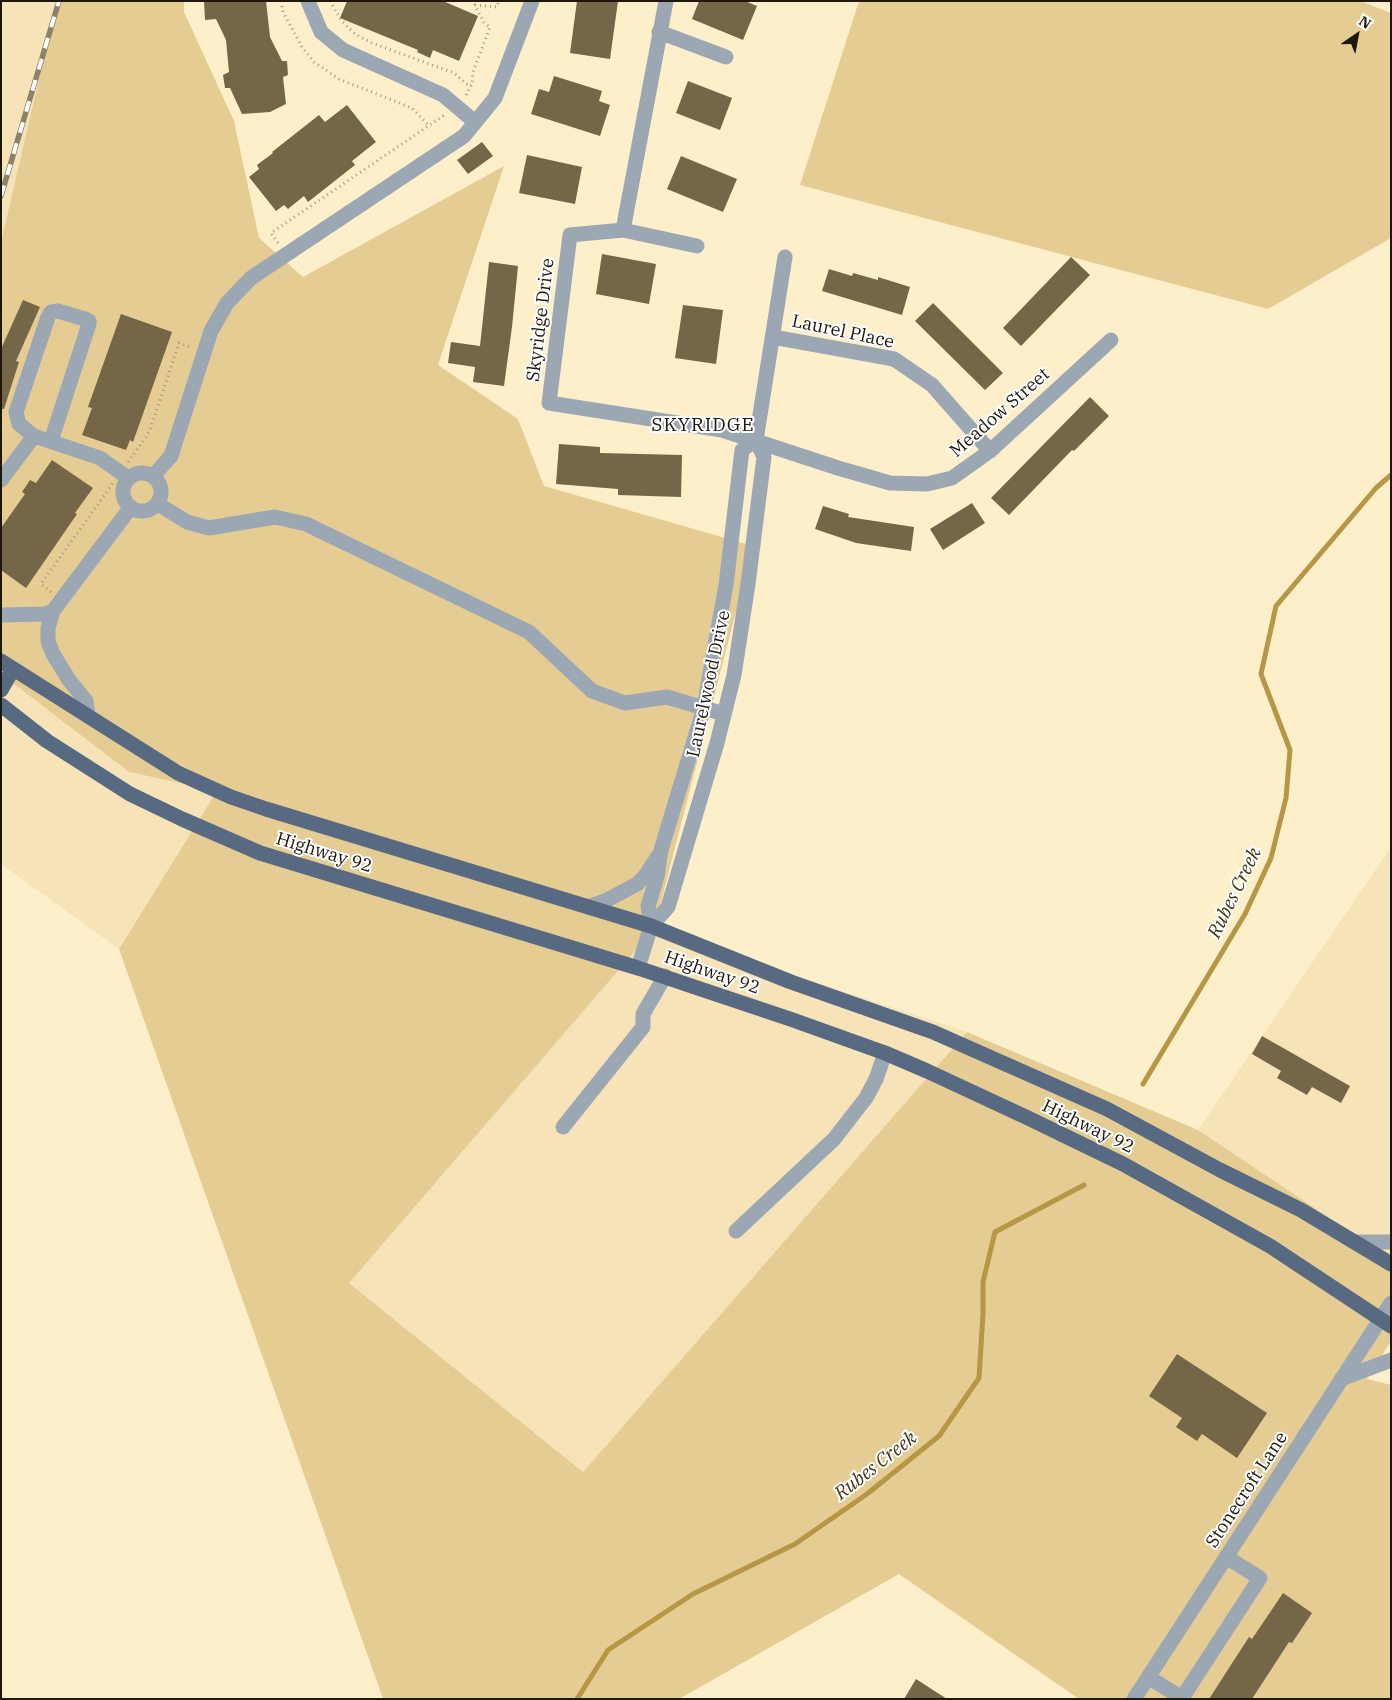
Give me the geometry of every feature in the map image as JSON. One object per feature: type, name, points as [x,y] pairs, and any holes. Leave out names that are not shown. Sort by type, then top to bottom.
[{"type":"main road","name":"Highway 92","points":[[7,665],[178,773],[231,797],[651,926],[791,982],[933,1032],[1107,1109],[1220,1170],[1301,1210],[1391,1264]]},
{"type":"main road","points":[[1,690],[7,665]]},
{"type":"main road","name":"Highway 92","points":[[1,705],[48,741],[130,794],[260,853],[665,976],[885,1054],[927,1071],[1123,1164],[1270,1246],[1385,1322]]},
{"type":"street","points":[[308,1],[321,32],[343,50],[443,95],[475,122]]},
{"type":"street","points":[[153,476],[171,456],[211,331],[227,303],[251,278],[464,136],[496,98],[532,1]]},
{"type":"street","points":[[623,230],[666,1]]},
{"type":"street","points":[[659,32],[726,57]]},
{"type":"street","name":"Skyridge Drive","points":[[697,246],[623,230],[570,235],[549,403],[722,430],[756,440]]},
{"type":"street","name":"Laurelwood Drive","points":[[638,968],[651,926],[668,907],[718,743],[734,675],[742,633],[764,456],[756,440],[785,257]]},
{"type":"street","points":[[51,441],[89,324],[89,321],[58,311],[52,312],[48,317],[16,412],[19,424],[34,436],[100,458],[128,478]]},
{"type":"street","name":"Laurel Place","points":[[773,337],[894,359],[932,385],[990,450]]},
{"type":"street","name":"Meadow Street","points":[[756,440],[838,468],[890,483],[927,484],[952,478],[990,450],[1111,340]]},
{"type":"street","points":[[1,480],[34,436]]},
{"type":"street","name":"Laurelwood Drive","points":[[651,926],[648,906],[657,877],[661,850],[704,708],[726,585],[742,450],[756,440]]},
{"type":"street","points":[[139,472],[146,472],[153,476],[161,485],[161,498],[158,504],[146,511],[140,511],[131,507],[125,501],[123,495],[128,478],[139,472]]},
{"type":"street","points":[[158,504],[187,522],[209,528],[274,517],[306,524],[529,632],[592,691],[625,703],[667,697],[724,714]]},
{"type":"street","points":[[88,715],[86,701],[69,680],[53,654],[48,641],[48,628],[53,611],[131,507]]},
{"type":"street","points":[[1,615],[45,614],[53,611]]},
{"type":"street","name":"Laurelwood Drive","points":[[588,907],[607,900],[637,884],[645,876],[661,850]]},
{"type":"street","points":[[563,1127],[642,1027],[643,1014],[665,976]]},
{"type":"street","points":[[736,1231],[834,1139],[866,1098],[876,1079],[885,1054]]},
{"type":"street","points":[[1356,1242],[1391,1242]]},
{"type":"street","name":"Stonecroft Lane","points":[[1134,1699],[1341,1379],[1385,1322],[1391,1303]]},
{"type":"street","points":[[1341,1379],[1391,1360]]},
{"type":"street","points":[[1148,1677],[1182,1698],[1260,1578],[1226,1556]]},
{"type":"path","points":[[281,1],[283,12],[297,38],[314,62],[338,80],[412,108],[429,126]]},
{"type":"path","points":[[330,1],[341,20],[355,34],[372,43],[454,73],[470,87]]},
{"type":"shaded area","points":[[1,1],[57,1],[1,242]]},
{"type":"shaded area","points":[[57,1],[184,1],[184,12],[234,121],[259,238],[303,277],[504,166],[438,365],[518,419],[544,486],[753,546],[654,929],[349,1283],[583,1472],[967,1032],[1198,1130],[1391,1259],[1391,1341],[1367,1379],[1391,1385],[1391,1699],[1079,1699],[899,1574],[679,1699],[383,1699],[119,949],[217,791],[129,772],[1,674],[1,242]]},
{"type":"shaded area","points":[[859,1],[1360,1],[1391,13],[1391,238],[1268,309],[800,185]]},
{"type":"shaded area","points":[[1,674],[129,772],[218,791],[119,949],[1,864]]},
{"type":"shaded area","points":[[1391,847],[1391,1259],[1198,1130]]},
{"type":"shaded area","points":[[654,929],[967,1032],[583,1472],[348,1282]]},
{"type":"building","points":[[204,1],[266,1],[270,37],[282,61],[287,61],[288,75],[283,77],[286,104],[270,112],[242,114],[230,88],[225,88],[223,75],[229,72],[226,40],[216,19],[205,20]]},
{"type":"building","points":[[347,1],[443,1],[478,16],[459,61],[433,50],[430,58],[417,52],[418,50],[340,18]]},
{"type":"building","points":[[577,1],[618,1],[610,59],[570,53]]},
{"type":"building","points":[[699,1],[745,1],[757,6],[743,40],[692,19]]},
{"type":"building","points":[[554,76],[602,91],[599,101],[610,105],[600,136],[531,114],[539,89],[549,92]]},
{"type":"building","points":[[688,81],[732,98],[720,130],[676,113]]},
{"type":"building","points":[[347,105],[376,142],[352,161],[355,165],[308,202],[304,196],[288,209],[284,205],[276,211],[249,177],[259,169],[257,165],[319,115],[325,122]]},
{"type":"building","points":[[482,142],[493,156],[468,174],[457,160]]},
{"type":"building","points":[[527,155],[582,167],[575,204],[519,193]]},
{"type":"building","points":[[681,156],[737,179],[723,212],[667,189]]},
{"type":"building","points":[[602,254],[656,264],[649,304],[596,294]]},
{"type":"building","points":[[1071,257],[1090,275],[1021,346],[1003,328]]},
{"type":"building","points":[[489,262],[518,266],[504,386],[473,382],[475,367],[448,363],[451,342],[480,346]]},
{"type":"building","points":[[829,269],[852,276],[853,273],[878,280],[878,277],[910,287],[902,315],[822,291]]},
{"type":"building","points":[[23,300],[40,307],[16,361],[19,362],[4,409],[1,409],[1,349]]},
{"type":"building","points":[[933,303],[1003,373],[985,390],[915,321]]},
{"type":"building","points":[[683,305],[723,310],[716,364],[675,358]]},
{"type":"building","points":[[121,314],[172,332],[133,442],[130,440],[126,450],[82,435],[92,408],[88,407]]},
{"type":"building","points":[[1090,397],[1109,416],[1074,451],[1072,450],[1009,515],[991,498]]},
{"type":"building","points":[[559,444],[600,447],[600,453],[682,455],[681,497],[618,495],[618,489],[556,484]]},
{"type":"building","points":[[52,460],[93,488],[26,588],[1,570],[1,528],[25,494],[22,492],[30,480],[36,483]]},
{"type":"building","points":[[972,503],[985,523],[943,550],[930,529]]},
{"type":"building","points":[[823,506],[849,514],[848,517],[914,527],[911,551],[856,543],[815,529]]},
{"type":"building","points":[[1262,1036],[1350,1086],[1341,1103],[1312,1087],[1307,1095],[1277,1078],[1281,1071],[1252,1054]]},
{"type":"building","points":[[1177,1354],[1267,1413],[1237,1458],[1202,1434],[1197,1441],[1176,1427],[1182,1418],[1149,1396]]},
{"type":"building","points":[[1283,1593],[1312,1613],[1292,1643],[1289,1642],[1252,1699],[1209,1699],[1249,1637],[1252,1639]]},
{"type":"building","points":[[916,1679],[947,1699],[904,1699]]},
{"type":"waterway","name":"Rubes Creek","points":[[1143,1084],[1245,914],[1271,858],[1286,798],[1290,750],[1261,674],[1276,606],[1376,488],[1391,475]]},
{"type":"waterway","name":"Rubes Creek","points":[[577,1699],[608,1650],[693,1594],[795,1544],[867,1494],[939,1436],[979,1378],[983,1282],[995,1232],[1084,1185]]},
{"type":"railway","points":[[1,196],[59,1]]},
{"type":"district","name":"SKYRIDGE","points":[[703,426]]}]
